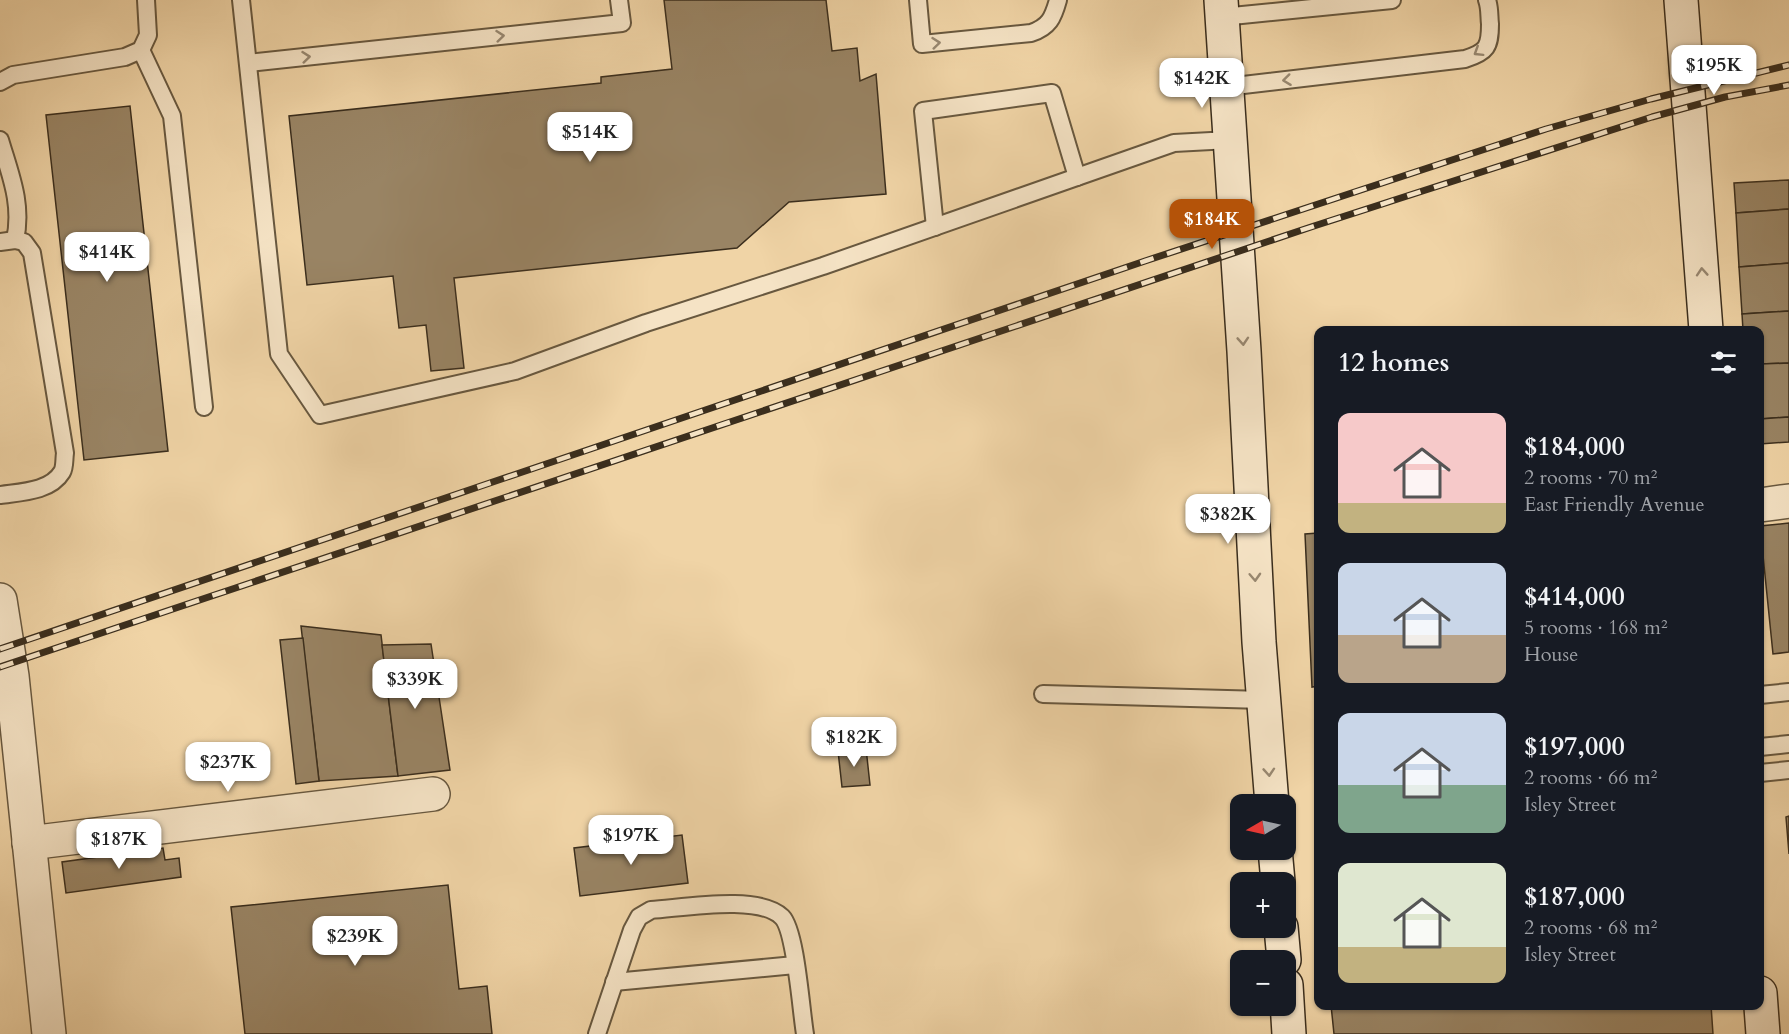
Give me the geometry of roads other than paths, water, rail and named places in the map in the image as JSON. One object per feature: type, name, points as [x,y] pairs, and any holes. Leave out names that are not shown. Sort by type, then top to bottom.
[{"type":"main road","points":[[1681,0],[1706,326]]},
{"type":"main road","points":[[1221,8],[1244,351],[1259,642],[1271,794]]},
{"type":"main road","points":[[1764,504],[1789,501]]},
{"type":"main road","points":[[0,600],[10,655],[48,1034]]},
{"type":"main road","points":[[29,843],[433,794]]},
{"type":"main road","points":[[1761,1010],[1763,1034]]},
{"type":"main road","points":[[1288,1016],[1289,1034]]},
{"type":"lane","points":[[0,82],[13,75],[125,57],[141,50],[148,35],[146,0]]},
{"type":"lane","points":[[241,0],[279,354],[320,415],[515,371],[646,323],[823,266],[1174,143],[1230,140]]},
{"type":"lane","points":[[248,63],[622,23],[619,0]]},
{"type":"lane","points":[[918,0],[922,44],[1041,30],[1049,23],[1058,0]]},
{"type":"lane","points":[[1221,8],[1392,0]]},
{"type":"lane","points":[[1226,87],[1477,56],[1490,43],[1487,0]]},
{"type":"lane","points":[[141,50],[172,116],[204,407]]},
{"type":"lane","points":[[935,227],[923,111],[1052,93],[1077,177]]},
{"type":"lane","points":[[0,140],[18,201],[19,222],[8,241],[24,242],[32,253],[65,453],[63,471],[53,483],[34,490],[0,495]]},
{"type":"lane","points":[[1764,695],[1789,692]]},
{"type":"lane","points":[[1043,694],[1264,700]]},
{"type":"lane","points":[[1764,747],[1789,744]]},
{"type":"lane","points":[[1764,773],[1789,770]]},
{"type":"lane","points":[[597,1034],[632,930],[639,917],[651,910],[745,903],[766,907],[783,918],[791,935],[805,1034]]},
{"type":"lane","points":[[614,982],[795,965]]},
{"type":"railway","points":[[0,649],[1145,261],[1546,129],[1651,99],[1789,65]]},
{"type":"railway","points":[[0,667],[1314,226],[1652,117],[1725,97],[1789,85]]}]
